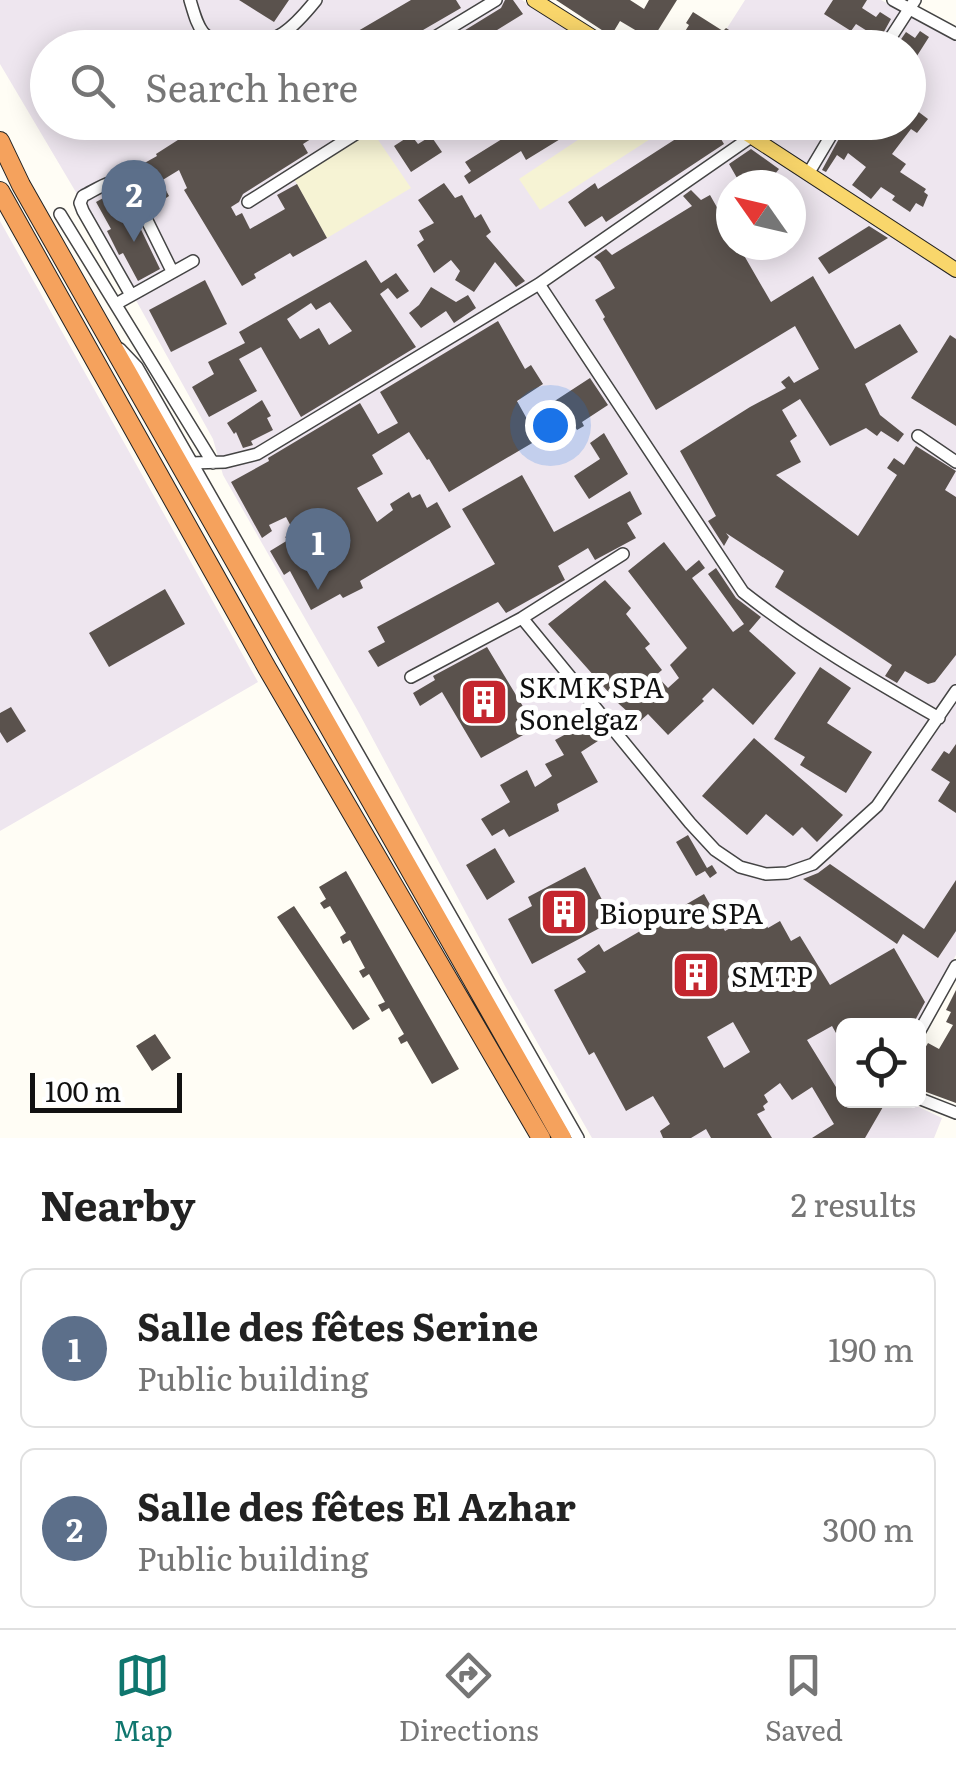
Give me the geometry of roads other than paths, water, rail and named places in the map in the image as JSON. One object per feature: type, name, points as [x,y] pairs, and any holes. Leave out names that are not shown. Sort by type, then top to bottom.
[{"type":"highway","points":[[0,142],[562,1138]]},
{"type":"highway","points":[[0,192],[257,651],[541,1138]]},
{"type":"main road","points":[[534,0],[582,30]]},
{"type":"main road","points":[[756,140],[956,270]]},
{"type":"street","points":[[190,0],[199,30]]},
{"type":"street","points":[[289,30],[316,0]]},
{"type":"street","points":[[447,30],[496,0]]},
{"type":"street","points":[[893,0],[912,4],[956,34]]},
{"type":"street","points":[[895,30],[912,4]]},
{"type":"street","points":[[248,202],[346,140]]},
{"type":"street","points":[[191,463],[242,460],[256,454],[539,284],[747,140]]},
{"type":"street","points":[[808,174],[828,140]]},
{"type":"street","points":[[132,295],[83,211],[83,196],[116,180],[128,182],[172,271]]},
{"type":"street","points":[[60,214],[212,462]]},
{"type":"street","points":[[116,304],[193,262]]},
{"type":"street","points":[[539,284],[743,592],[836,658],[938,718]]},
{"type":"street","points":[[107,336],[137,367],[578,1138]]},
{"type":"street","points":[[918,436],[956,462]]},
{"type":"street","points":[[411,677],[522,618],[623,554]]},
{"type":"street","points":[[522,618],[715,850],[740,867],[766,874],[787,873],[812,864],[877,806],[956,692]]},
{"type":"street","points":[[926,1020],[956,966]]},
{"type":"street","points":[[926,1101],[956,1113]]},
{"type":"place","name":"Salle des fêtes El Azhar","points":[[134,242]]},
{"type":"place","name":"Salle des fêtes Serine","points":[[318,590]]},
{"type":"place","name":"SKMK SPA Sonelgaz","points":[[484,702]]},
{"type":"place","name":"Biopure SPA","points":[[564,912]]},
{"type":"place","name":"SMTP","points":[[696,975]]}]
